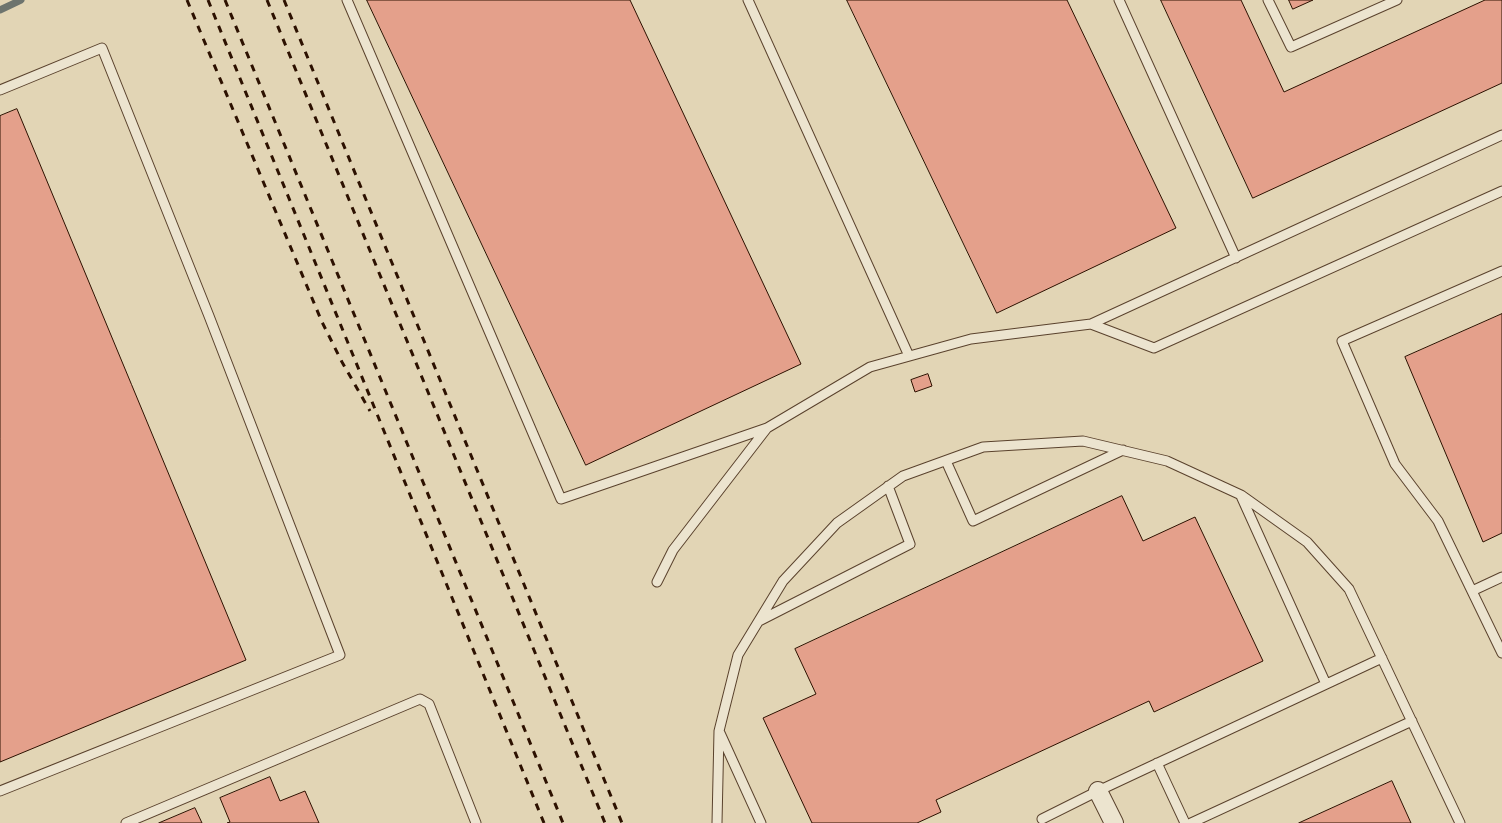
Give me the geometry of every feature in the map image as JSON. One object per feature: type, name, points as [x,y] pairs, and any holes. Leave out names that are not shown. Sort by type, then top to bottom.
[{"type":"street","points":[[1098,791],[1114,823]]},
{"type":"lane","points":[[347,0],[561,499],[767,428],[870,367],[971,339],[1091,324],[1502,134]]},
{"type":"lane","points":[[748,0],[909,356]]},
{"type":"lane","points":[[1119,0],[1236,258]]},
{"type":"lane","points":[[1268,0],[1291,47],[1397,0]]},
{"type":"lane","points":[[0,90],[102,48],[209,316],[340,655],[0,791]]},
{"type":"lane","points":[[1091,324],[1154,348],[1502,191]]},
{"type":"lane","points":[[1502,270],[1342,341],[1395,464],[1438,521],[1502,654]]},
{"type":"lane","points":[[657,582],[673,550],[767,428]]},
{"type":"lane","points":[[717,823],[719,731],[738,655],[783,581],[837,523],[903,476],[983,447],[1083,441],[1167,461],[1241,495],[1307,542],[1349,589],[1460,823]]},
{"type":"lane","points":[[946,460],[973,521],[1123,450]]},
{"type":"lane","points":[[759,621],[910,544],[888,486]]},
{"type":"lane","points":[[1241,495],[1326,684]]},
{"type":"lane","points":[[1472,591],[1502,577]]},
{"type":"lane","points":[[1039,822],[1098,791],[1382,658]]},
{"type":"lane","points":[[126,823],[420,700],[429,704],[476,823]]},
{"type":"lane","points":[[1191,823],[1412,721]]},
{"type":"lane","points":[[719,731],[761,823]]},
{"type":"lane","points":[[1157,763],[1185,823]]},
{"type":"building","points":[[367,0],[630,0],[801,364],[586,465]]},
{"type":"building","points":[[847,0],[1067,0],[1176,228],[997,313]]},
{"type":"building","points":[[1161,0],[1241,0],[1284,92],[1485,0],[1502,0],[1502,83],[1253,198]]},
{"type":"building","points":[[1289,0],[1313,0],[1293,9]]},
{"type":"building","points":[[17,109],[246,660],[0,762],[0,116]]},
{"type":"building","points":[[1502,314],[1502,533],[1483,542],[1405,357]]},
{"type":"building","points":[[928,374],[932,386],[915,392],[911,380]]},
{"type":"building","points":[[1122,496],[1143,541],[1195,517],[1263,661],[1154,712],[1149,701],[936,800],[941,812],[917,823],[812,823],[763,718],[816,694],[795,649]]},
{"type":"building","points":[[270,777],[280,801],[305,791],[319,823],[227,823],[230,822],[220,798]]},
{"type":"building","points":[[1392,781],[1411,823],[1299,823]]},
{"type":"building","points":[[195,808],[202,823],[159,823]]},
{"type":"waterway","points":[[0,10],[21,0]]},
{"type":"railway","points":[[187,0],[322,322],[342,362],[370,411]]},
{"type":"railway","points":[[208,0],[544,823]]},
{"type":"railway","points":[[225,0],[563,823]]},
{"type":"railway","points":[[267,0],[605,823]]},
{"type":"railway","points":[[284,0],[622,823]]}]
